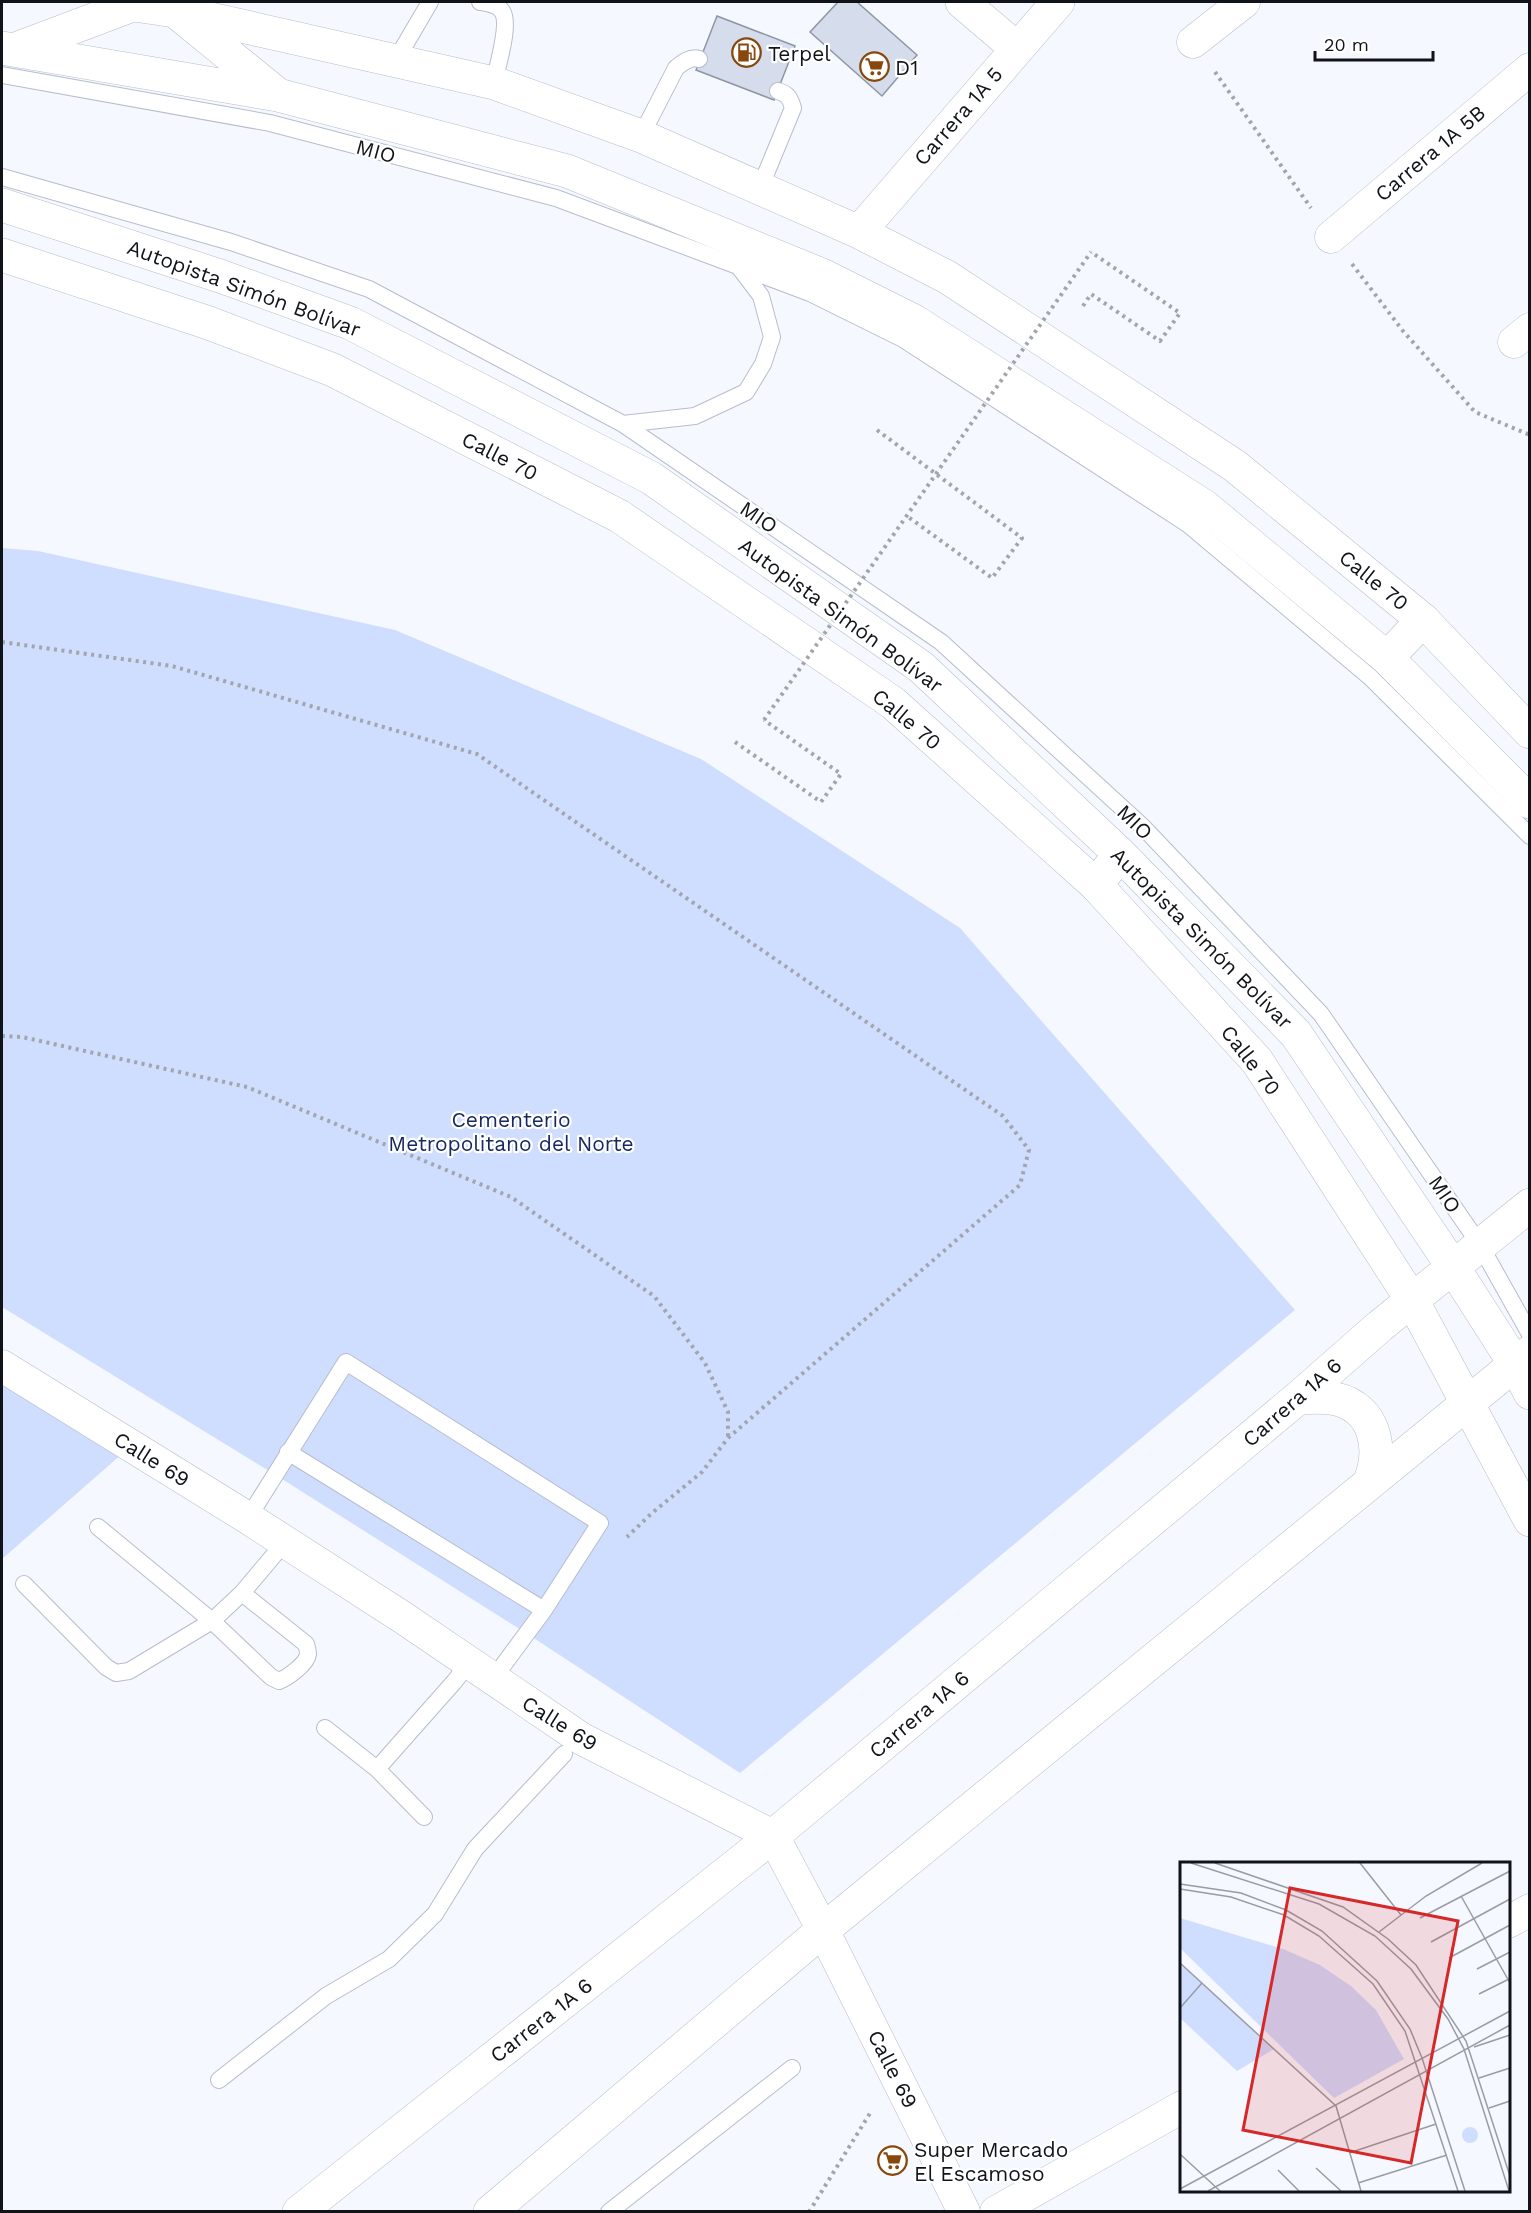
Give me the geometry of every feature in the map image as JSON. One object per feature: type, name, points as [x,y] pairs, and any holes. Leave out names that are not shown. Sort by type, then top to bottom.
[{"type":"main road","name":"Calle 70","points":[[128,2],[494,82],[641,136],[859,232],[947,277],[1236,466],[1424,620],[1530,732]]},
{"type":"main road","points":[[6,57],[128,2]]},
{"type":"main road","points":[[962,2],[1016,48]]},
{"type":"main road","name":"Carrera 1A 5","points":[[859,232],[1058,2]]},
{"type":"main road","points":[[176,11],[278,95]]},
{"type":"main road","points":[[6,57],[278,95],[567,171],[822,275],[914,321],[1204,506],[1387,658],[1530,802]]},
{"type":"main road","name":"Autopista Simón Bolívar","points":[[2,206],[220,276],[350,323],[651,478],[921,668],[1120,854],[1296,1034],[1525,1370]]},
{"type":"main road","name":"Calle 70","points":[[2,255],[206,322],[333,370],[619,516],[893,704],[1096,885],[1257,1061],[1412,1300],[1530,1520]]},
{"type":"main road","points":[[1387,658],[1424,620]]},
{"type":"main road","points":[[1096,885],[1120,854]]},
{"type":"main road","name":"Carrera 1A 6","points":[[299,2211],[773,1836],[1298,1398],[1412,1300],[1530,1205]]},
{"type":"main road","points":[[490,2211],[824,1929],[1370,1481],[1468,1402],[1525,1370]]},
{"type":"main road","points":[[1298,1398],[1338,1399],[1353,1406],[1365,1418],[1374,1432],[1377,1448],[1376,1465],[1370,1481]]},
{"type":"street","points":[[1193,42],[1244,2]]},
{"type":"street","name":"Carrera 1A 5B","points":[[1332,237],[1530,69]]},
{"type":"street","name":"Calle 69","points":[[2,1366],[248,1518],[402,1617],[481,1671],[573,1747],[773,1836],[824,1929],[964,2211]]},
{"type":"street","points":[[1510,1921],[1530,1910]]},
{"type":"street","points":[[996,2211],[1180,2108]]},
{"type":"lane","points":[[396,60],[430,2]]},
{"type":"lane","points":[[480,2],[495,5],[502,11],[505,27],[494,82]]},
{"type":"lane","name":"MIO","points":[[6,57],[556,198],[810,293],[903,339],[1189,525],[1370,677],[1530,836]]},
{"type":"lane","points":[[641,136],[676,69],[685,61],[699,59]]},
{"type":"lane","points":[[760,188],[793,108],[790,98],[778,91]]},
{"type":"lane","name":"MIO","points":[[2,177],[231,242],[369,289],[623,424],[941,642],[1143,827],[1321,1014],[1480,1245],[1530,1334]]},
{"type":"lane","points":[[623,424],[694,416],[746,392],[763,364],[772,337],[761,296],[739,267]]},
{"type":"lane","points":[[248,1518],[346,1362],[600,1523],[544,1610],[481,1671],[454,1682],[377,1769]]},
{"type":"lane","points":[[288,1452],[544,1610]]},
{"type":"lane","points":[[98,1527],[212,1621],[271,1677],[279,1681],[288,1678],[307,1658],[309,1652],[306,1644],[242,1593]]},
{"type":"lane","points":[[24,1584],[106,1667],[116,1673],[129,1671],[212,1621],[242,1593],[285,1542]]},
{"type":"lane","points":[[325,1728],[377,1769],[424,1817]]},
{"type":"lane","points":[[219,2080],[326,1996],[389,1959],[435,1914],[475,1849],[573,1747]]},
{"type":"lane","points":[[609,2211],[792,2068]]},
{"type":"path","points":[[735,742],[821,802],[841,774],[764,720],[1091,252],[1180,313],[1160,341],[1091,294],[1083,306]]},
{"type":"path","points":[[877,430],[1022,538],[992,578],[907,516]]},
{"type":"path","points":[[2,642],[172,666],[477,754],[1002,1116],[1029,1150],[1020,1185],[728,1438],[728,1412],[705,1363],[654,1296],[511,1197],[247,1087],[22,1037],[2,1036]]},
{"type":"path","points":[[809,2211],[875,2104]]},
{"type":"green space","name":"Cementerio Metropolitano del Norte","points":[[2,548],[38,551],[395,630],[701,759],[960,928],[1295,1310],[740,1773],[526,1633],[274,1474],[2,1307]]},
{"type":"green space","points":[[2,1366],[131,1446],[2,1559]]},
{"type":"building","points":[[838,2],[857,2],[917,55],[882,96],[810,32]]},
{"type":"building","name":"Terpel","points":[[717,16],[795,46],[774,100],[696,70]]},
{"type":"place","name":"Terpel","points":[[747,53]]},
{"type":"place","name":"D1","points":[[874,67]]},
{"type":"place","name":"Super Mercado El Escamoso","points":[[893,2161]]}]
